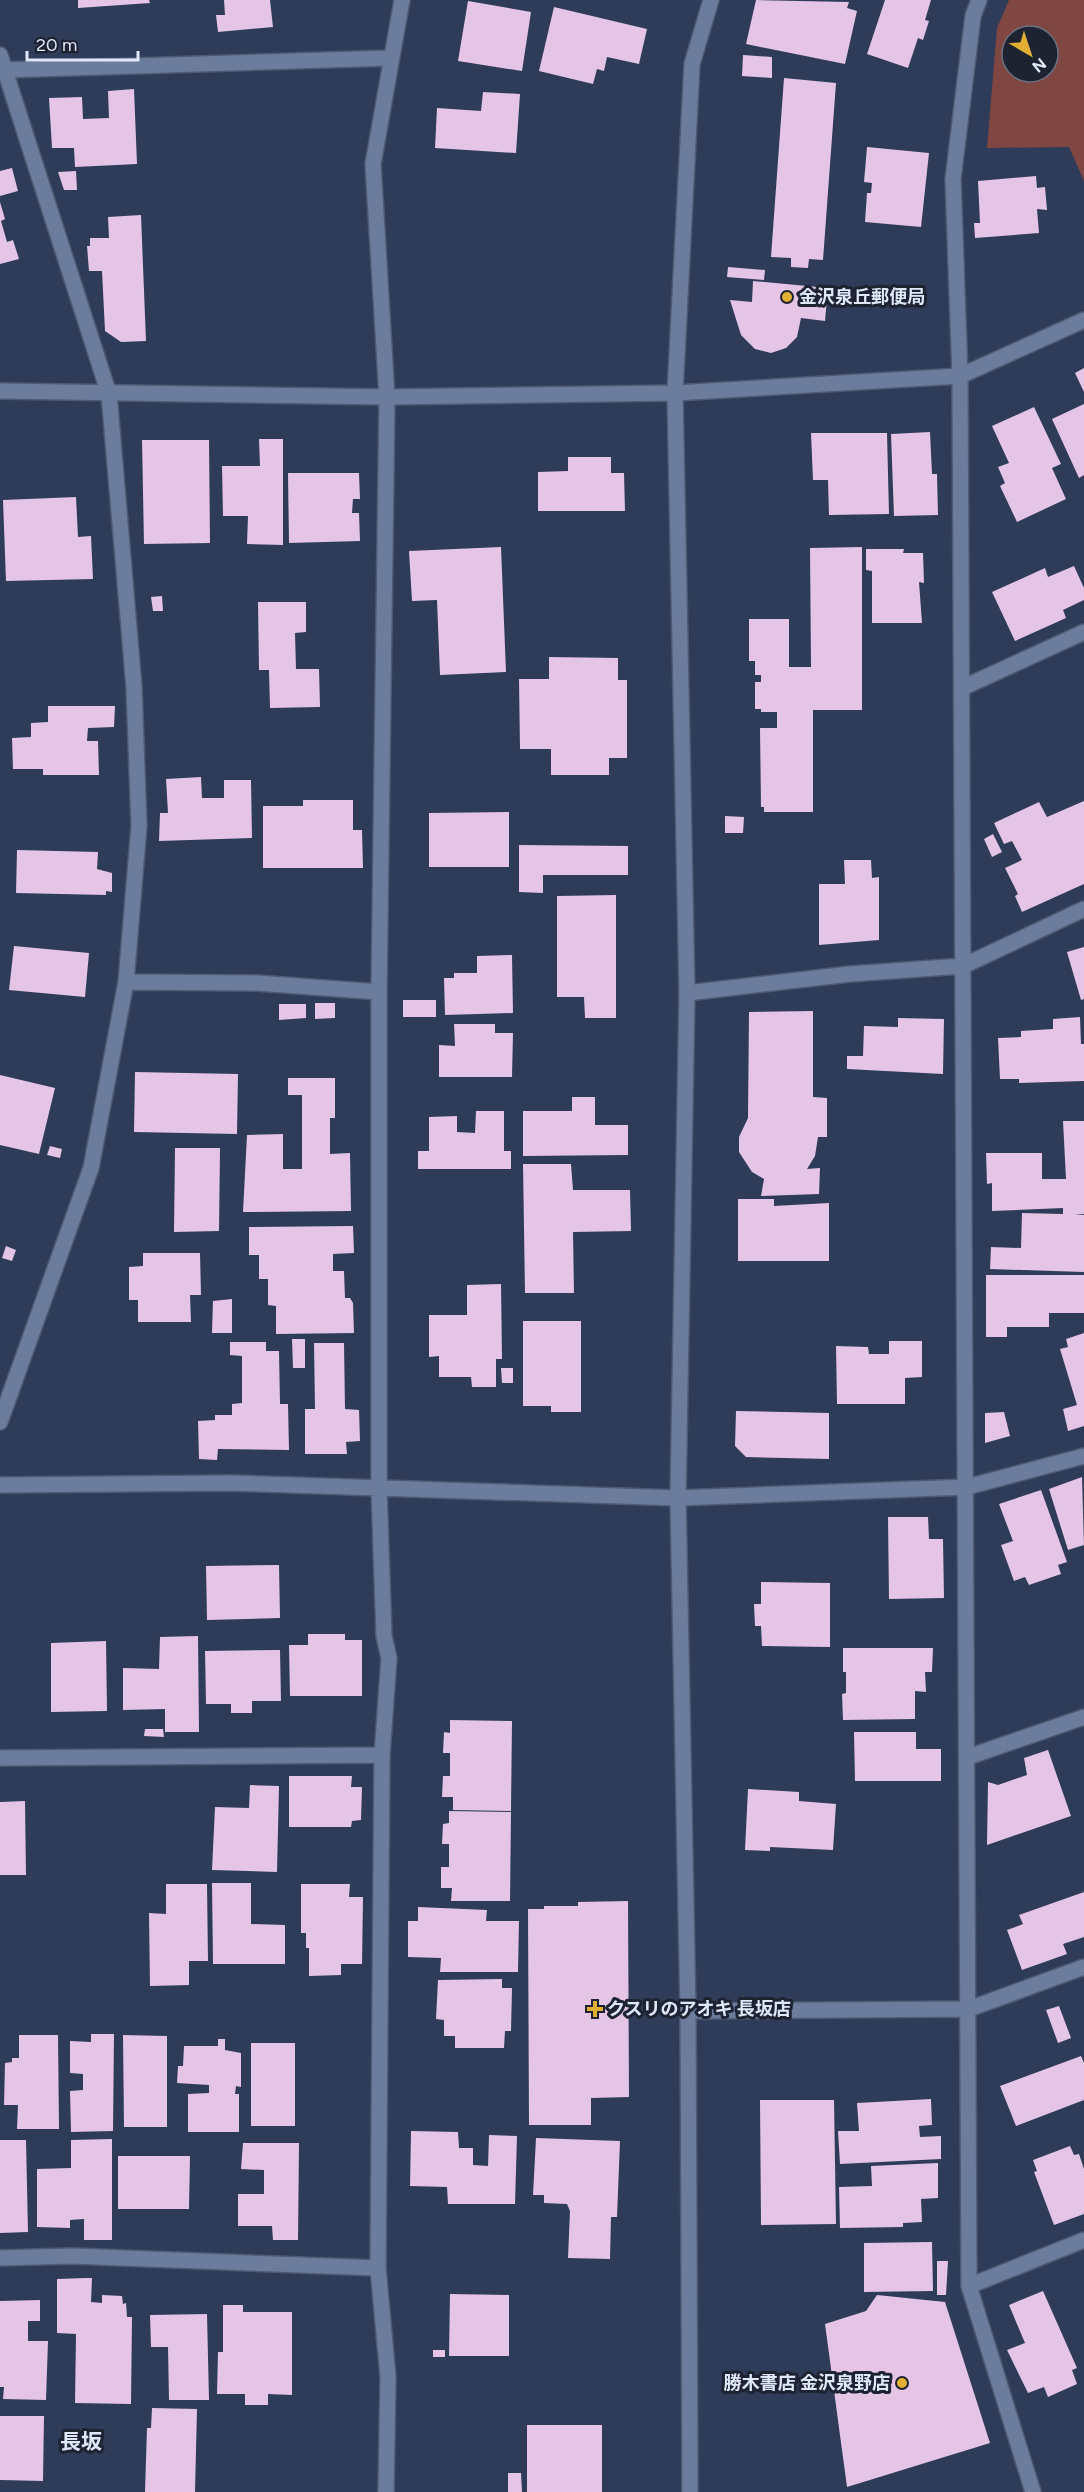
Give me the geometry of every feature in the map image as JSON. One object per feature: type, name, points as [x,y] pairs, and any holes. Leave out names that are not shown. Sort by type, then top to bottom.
[{"type":"street","points":[[386,2492],[388,2377],[378,2268],[382,1755],[389,1658],[384,1636],[379,1489],[379,992],[387,397],[373,164],[402,0]]},
{"type":"street","points":[[690,2492],[688,2011],[678,1498],[687,993],[675,393],[692,64],[711,0]]},
{"type":"street","points":[[979,0],[973,16],[954,179],[960,376],[969,2286],[1033,2492]]},
{"type":"street","points":[[0,1422],[91,1168],[126,982],[139,826],[134,687],[109,393],[2,62],[390,58]]},
{"type":"street","points":[[0,392],[387,397],[675,393],[960,376],[1084,320]]},
{"type":"street","points":[[962,688],[1084,632]]},
{"type":"street","points":[[687,993],[850,974],[963,966],[1084,909]]},
{"type":"street","points":[[126,982],[257,983],[379,992]]},
{"type":"street","points":[[0,1485],[230,1483],[678,1498],[967,1487],[1084,1456]]},
{"type":"street","points":[[968,1757],[1084,1717]]},
{"type":"street","points":[[0,1758],[382,1755]]},
{"type":"street","points":[[688,2011],[969,2009],[1084,1967]]},
{"type":"street","points":[[969,2286],[1084,2240]]},
{"type":"street","points":[[0,2258],[72,2256],[378,2268]]},
{"type":"shaded area","points":[[1009,0],[1084,0],[1084,181],[1069,147],[987,148],[997,28]]},
{"type":"building","points":[[78,0],[149,0],[150,3],[78,8]]},
{"type":"building","points":[[224,0],[270,0],[273,27],[218,32],[216,15],[225,15]]},
{"type":"building","points":[[756,0],[849,2],[847,8],[857,11],[845,64],[746,44]]},
{"type":"building","points":[[885,0],[931,0],[925,20],[929,21],[923,40],[918,38],[908,68],[867,54]]},
{"type":"building","points":[[468,1],[531,12],[522,71],[458,61]]},
{"type":"building","points":[[554,7],[647,29],[639,64],[607,57],[604,71],[597,69],[593,84],[539,71]]},
{"type":"building","points":[[743,55],[772,57],[772,78],[742,76]]},
{"type":"building","points":[[784,78],[836,83],[823,260],[809,259],[808,268],[791,267],[791,258],[771,257]]},
{"type":"building","points":[[134,89],[137,164],[75,167],[74,148],[52,148],[49,98],[82,97],[83,119],[109,118],[108,91]]},
{"type":"building","points":[[483,92],[520,94],[516,153],[435,148],[437,108],[481,111]]},
{"type":"building","points":[[867,147],[929,153],[921,227],[865,222],[867,193],[871,193],[872,183],[864,182]]},
{"type":"building","points":[[12,168],[18,191],[0,196],[0,171]]},
{"type":"building","points":[[76,171],[77,190],[64,190],[58,172]]},
{"type":"building","points":[[1036,176],[1037,188],[1045,187],[1047,210],[1037,209],[1039,233],[975,238],[974,223],[980,223],[978,181]]},
{"type":"building","points":[[0,202],[5,219],[1,221],[7,242],[13,240],[19,259],[0,264]]},
{"type":"building","points":[[141,215],[146,341],[121,342],[105,331],[102,271],[89,271],[87,246],[90,246],[90,238],[109,238],[108,217]]},
{"type":"building","points":[[728,267],[765,270],[764,280],[727,277]]},
{"type":"building","points":[[753,281],[828,288],[825,321],[801,318],[797,337],[786,348],[771,353],[755,349],[741,335],[730,300],[752,302]]},
{"type":"building","points":[[1084,368],[1084,392],[1075,373]]},
{"type":"building","points":[[1084,404],[1084,475],[1079,478],[1052,419]]},
{"type":"building","points":[[1034,407],[1061,464],[1052,468],[1066,499],[1017,522],[1000,486],[1005,483],[998,467],[1009,463],[992,426]]},
{"type":"building","points":[[930,432],[932,474],[937,474],[938,515],[894,516],[891,434]]},
{"type":"building","points":[[811,433],[887,433],[889,514],[829,515],[828,480],[813,480]]},
{"type":"building","points":[[259,439],[283,439],[283,545],[247,544],[248,516],[223,516],[222,466],[260,466]]},
{"type":"building","points":[[142,440],[209,440],[210,543],[144,544]]},
{"type":"building","points":[[568,457],[611,457],[611,473],[624,473],[625,511],[538,511],[538,472],[568,471]]},
{"type":"building","points":[[288,473],[359,473],[360,499],[353,499],[352,513],[359,513],[360,541],[289,543]]},
{"type":"building","points":[[76,497],[78,537],[91,536],[93,579],[6,581],[3,500]]},
{"type":"building","points":[[501,547],[506,672],[440,675],[437,600],[412,601],[409,551]]},
{"type":"building","points":[[862,547],[862,710],[813,710],[813,812],[764,812],[764,807],[761,807],[760,728],[777,728],[777,712],[761,712],[761,709],[755,709],[755,682],[761,682],[761,675],[755,675],[755,661],[749,661],[749,619],[789,619],[789,667],[811,667],[810,548]]},
{"type":"building","points":[[866,549],[904,549],[903,553],[923,553],[924,583],[919,582],[922,623],[872,623],[872,571],[866,570]]},
{"type":"building","points":[[1074,566],[1084,588],[1084,600],[1063,610],[1066,618],[1015,641],[992,592],[1045,568],[1048,577]]},
{"type":"building","points":[[162,596],[163,611],[153,611],[151,597]]},
{"type":"building","points":[[258,602],[306,602],[306,632],[295,633],[296,669],[319,669],[320,707],[270,708],[269,670],[259,670]]},
{"type":"building","points":[[549,657],[618,658],[618,680],[627,680],[627,758],[609,758],[609,775],[551,775],[551,749],[520,749],[519,679],[549,679]]},
{"type":"building","points":[[48,706],[115,706],[114,727],[88,728],[87,741],[98,741],[99,775],[43,775],[43,769],[13,769],[12,738],[31,737],[31,723],[48,722]]},
{"type":"building","points":[[201,777],[202,798],[224,798],[224,780],[251,780],[252,838],[159,841],[160,813],[168,813],[166,779]]},
{"type":"building","points":[[303,800],[353,800],[353,830],[362,830],[363,868],[263,868],[263,806],[303,806]]},
{"type":"building","points":[[1084,801],[1084,884],[1022,912],[1015,896],[1018,894],[1005,868],[1022,860],[1012,841],[1004,844],[994,823],[1039,802],[1047,817]]},
{"type":"building","points":[[509,812],[509,867],[429,867],[429,813]]},
{"type":"building","points":[[725,816],[744,817],[743,833],[725,833]]},
{"type":"building","points":[[993,834],[1002,852],[992,857],[984,839]]},
{"type":"building","points":[[519,845],[628,846],[628,875],[543,875],[543,893],[519,892]]},
{"type":"building","points":[[17,850],[98,852],[97,869],[112,873],[112,892],[106,891],[106,895],[16,893]]},
{"type":"building","points":[[844,860],[871,860],[872,878],[879,877],[879,940],[819,945],[819,884],[845,884]]},
{"type":"building","points":[[616,895],[616,1018],[585,1018],[584,997],[557,997],[557,896]]},
{"type":"building","points":[[14,946],[89,953],[85,997],[9,990]]},
{"type":"building","points":[[1084,947],[1084,999],[1081,1000],[1067,952]]},
{"type":"building","points":[[512,955],[513,1013],[445,1015],[444,978],[454,978],[454,973],[477,973],[477,956]]},
{"type":"building","points":[[403,1000],[436,1000],[436,1017],[403,1017]]},
{"type":"building","points":[[315,1003],[335,1003],[335,1018],[315,1019]]},
{"type":"building","points":[[279,1004],[306,1004],[306,1018],[279,1020]]},
{"type":"building","points":[[813,1011],[813,1097],[827,1098],[827,1137],[818,1137],[815,1156],[807,1169],[820,1168],[819,1194],[761,1196],[764,1179],[752,1172],[739,1152],[739,1137],[748,1118],[749,1012]]},
{"type":"building","points":[[1080,1017],[1081,1044],[1084,1044],[1084,1081],[1019,1083],[1019,1079],[1000,1079],[998,1038],[1021,1037],[1021,1031],[1053,1029],[1053,1019]]},
{"type":"building","points":[[898,1018],[944,1019],[943,1074],[847,1069],[847,1056],[863,1056],[864,1026],[898,1027]]},
{"type":"building","points":[[454,1024],[495,1024],[495,1033],[513,1033],[512,1077],[439,1077],[439,1045],[455,1046]]},
{"type":"building","points":[[135,1072],[238,1074],[237,1134],[134,1132]]},
{"type":"building","points":[[0,1075],[55,1088],[39,1154],[0,1145]]},
{"type":"building","points":[[288,1078],[335,1078],[335,1118],[330,1118],[330,1154],[350,1153],[351,1211],[243,1212],[247,1135],[283,1134],[283,1169],[302,1169],[302,1095],[288,1095]]},
{"type":"building","points":[[572,1097],[595,1097],[595,1125],[628,1125],[628,1155],[523,1156],[523,1111],[572,1111]]},
{"type":"building","points":[[476,1111],[504,1111],[504,1151],[511,1151],[511,1169],[418,1169],[418,1151],[429,1151],[429,1117],[457,1116],[457,1132],[475,1133]]},
{"type":"building","points":[[1063,1121],[1084,1121],[1084,1214],[1075,1215],[1084,1215],[1084,1272],[990,1269],[991,1247],[1021,1248],[1022,1213],[1063,1214],[1063,1208],[992,1211],[992,1183],[987,1184],[986,1153],[1042,1153],[1042,1179],[1066,1179]]},
{"type":"building","points":[[50,1146],[62,1149],[60,1158],[47,1155]]},
{"type":"building","points":[[175,1148],[220,1148],[219,1231],[174,1232]]},
{"type":"building","points":[[523,1164],[571,1164],[573,1190],[630,1190],[631,1231],[573,1232],[574,1293],[525,1293]]},
{"type":"building","points":[[738,1199],[774,1199],[774,1206],[829,1203],[829,1261],[738,1261]]},
{"type":"building","points":[[353,1226],[354,1253],[333,1254],[333,1271],[344,1271],[345,1298],[350,1298],[353,1303],[354,1333],[276,1334],[276,1306],[268,1305],[268,1279],[259,1279],[259,1255],[249,1255],[249,1227]]},
{"type":"building","points":[[6,1246],[16,1250],[12,1261],[2,1258]]},
{"type":"building","points":[[143,1253],[200,1253],[201,1295],[190,1295],[191,1322],[138,1322],[138,1300],[129,1300],[129,1267],[143,1266]]},
{"type":"building","points":[[986,1275],[1084,1275],[1084,1313],[1049,1313],[1049,1327],[1007,1327],[1007,1337],[986,1337]]},
{"type":"building","points":[[501,1284],[502,1359],[496,1359],[496,1387],[472,1387],[471,1377],[439,1377],[439,1356],[429,1357],[429,1315],[467,1315],[467,1285]]},
{"type":"building","points":[[232,1299],[232,1333],[212,1333],[213,1301]]},
{"type":"building","points":[[523,1321],[581,1321],[581,1412],[551,1412],[551,1406],[523,1406]]},
{"type":"building","points":[[1084,1333],[1084,1426],[1068,1431],[1063,1409],[1077,1405],[1060,1349],[1068,1347],[1066,1339]]},
{"type":"building","points":[[292,1339],[305,1339],[305,1368],[293,1368]]},
{"type":"building","points":[[889,1341],[922,1341],[922,1377],[905,1378],[905,1404],[837,1404],[836,1346],[868,1347],[869,1354],[889,1354]]},
{"type":"building","points":[[230,1342],[266,1342],[266,1351],[279,1351],[280,1404],[288,1404],[289,1450],[218,1449],[217,1460],[199,1459],[198,1421],[215,1420],[215,1415],[232,1415],[232,1404],[242,1403],[242,1356],[230,1355]]},
{"type":"building","points":[[314,1343],[344,1343],[345,1409],[359,1410],[360,1441],[346,1442],[347,1454],[305,1454],[305,1409],[315,1409]]},
{"type":"building","points":[[501,1368],[513,1368],[513,1383],[502,1383]]},
{"type":"building","points":[[736,1411],[829,1413],[829,1459],[746,1457],[735,1446]]},
{"type":"building","points":[[1004,1412],[1010,1436],[985,1443],[985,1413]]},
{"type":"building","points":[[1082,1477],[1084,1545],[1068,1550],[1049,1489]]},
{"type":"building","points":[[1041,1490],[1067,1562],[1058,1565],[1061,1574],[1029,1585],[1025,1577],[1014,1581],[1001,1545],[1013,1541],[999,1504]]},
{"type":"building","points":[[888,1517],[928,1517],[929,1539],[943,1539],[944,1598],[889,1599]]},
{"type":"building","points":[[279,1565],[280,1618],[207,1620],[206,1566]]},
{"type":"building","points":[[761,1582],[830,1583],[830,1647],[762,1646],[761,1626],[755,1626],[754,1604],[761,1604]]},
{"type":"building","points":[[308,1634],[345,1634],[345,1640],[362,1640],[362,1696],[290,1696],[289,1645],[308,1645]]},
{"type":"building","points":[[198,1636],[199,1732],[165,1732],[165,1709],[123,1710],[123,1668],[159,1669],[160,1637]]},
{"type":"building","points":[[106,1641],[107,1711],[51,1712],[51,1643]]},
{"type":"building","points":[[843,1648],[933,1648],[932,1672],[925,1672],[926,1692],[915,1691],[915,1719],[843,1720],[842,1694],[846,1693],[846,1672],[843,1672]]},
{"type":"building","points":[[280,1650],[281,1701],[252,1701],[252,1713],[231,1713],[231,1704],[206,1704],[205,1651]]},
{"type":"building","points":[[450,1720],[512,1721],[511,1811],[453,1810],[453,1797],[442,1797],[443,1776],[450,1776],[450,1753],[443,1753],[444,1732],[450,1733]]},
{"type":"building","points":[[145,1729],[163,1729],[164,1737],[144,1736]]},
{"type":"building","points":[[854,1732],[916,1732],[916,1749],[941,1749],[941,1781],[855,1781]]},
{"type":"building","points":[[1048,1750],[1071,1816],[987,1845],[988,1782],[998,1785],[1027,1775],[1024,1758]]},
{"type":"building","points":[[289,1776],[352,1776],[351,1787],[362,1787],[361,1820],[352,1821],[351,1827],[289,1827]]},
{"type":"building","points":[[250,1785],[279,1786],[277,1872],[212,1870],[215,1807],[249,1808]]},
{"type":"building","points":[[748,1789],[799,1792],[799,1801],[836,1804],[833,1850],[770,1847],[770,1851],[745,1850]]},
{"type":"building","points":[[25,1801],[26,1875],[0,1875],[0,1802]]},
{"type":"building","points":[[449,1811],[511,1812],[510,1901],[451,1901],[452,1888],[441,1888],[441,1867],[449,1867],[449,1844],[442,1844],[443,1824],[449,1823]]},
{"type":"building","points":[[212,1883],[251,1883],[251,1924],[285,1925],[285,1964],[213,1964]]},
{"type":"building","points":[[166,1884],[207,1884],[208,1961],[189,1961],[189,1985],[150,1986],[149,1913],[166,1914]]},
{"type":"building","points":[[301,1884],[350,1884],[349,1897],[363,1897],[362,1964],[341,1964],[341,1975],[309,1976],[309,1948],[306,1948],[306,1933],[301,1933]]},
{"type":"building","points":[[1084,1892],[1084,1937],[1063,1944],[1067,1954],[1022,1970],[1007,1930],[1023,1924],[1019,1915]]},
{"type":"building","points":[[628,1901],[629,2097],[591,2098],[591,2125],[529,2125],[528,1909],[544,1909],[544,1906],[578,1906],[578,1902]]},
{"type":"building","points":[[418,1907],[487,1910],[486,1921],[519,1921],[518,1972],[440,1972],[441,1958],[408,1957],[408,1921],[418,1921]]},
{"type":"building","points":[[502,1979],[502,1988],[512,1988],[511,2031],[505,2031],[504,2048],[455,2048],[455,2036],[444,2036],[444,2020],[436,2019],[438,1980]]},
{"type":"building","points":[[1059,2006],[1071,2038],[1058,2043],[1046,2010]]},
{"type":"building","points":[[91,2034],[114,2034],[113,2131],[71,2132],[70,2091],[83,2090],[83,2074],[70,2073],[70,2041],[91,2042]]},
{"type":"building","points":[[19,2035],[58,2035],[59,2129],[17,2129],[18,2105],[4,2105],[5,2063],[12,2062],[12,2058],[19,2058]]},
{"type":"building","points":[[123,2035],[167,2036],[167,2127],[124,2127]]},
{"type":"building","points":[[218,2039],[225,2039],[225,2050],[241,2053],[241,2087],[236,2086],[235,2094],[239,2094],[239,2132],[188,2132],[188,2094],[209,2093],[209,2085],[177,2083],[178,2066],[183,2066],[184,2046],[218,2046]]},
{"type":"building","points":[[251,2043],[295,2043],[295,2126],[251,2126]]},
{"type":"building","points":[[1081,2056],[1084,2063],[1084,2100],[1016,2126],[1000,2086]]},
{"type":"building","points":[[931,2099],[932,2125],[919,2126],[920,2137],[941,2136],[941,2159],[840,2164],[838,2131],[859,2131],[857,2103]]},
{"type":"building","points":[[760,2100],[834,2100],[836,2224],[761,2225]]},
{"type":"building","points":[[411,2131],[458,2132],[459,2148],[473,2148],[473,2165],[488,2166],[489,2135],[517,2136],[515,2204],[448,2204],[447,2187],[410,2186]]},
{"type":"building","points":[[536,2138],[620,2141],[617,2217],[611,2217],[610,2259],[568,2258],[570,2211],[567,2204],[544,2203],[544,2195],[533,2195]]},
{"type":"building","points":[[112,2139],[112,2240],[84,2240],[84,2219],[70,2220],[70,2228],[37,2227],[37,2169],[71,2168],[71,2140]]},
{"type":"building","points":[[0,2140],[26,2140],[28,2232],[0,2233]]},
{"type":"building","points":[[243,2143],[299,2143],[298,2240],[273,2240],[272,2226],[238,2226],[238,2194],[264,2194],[264,2170],[241,2169]]},
{"type":"building","points":[[1070,2146],[1074,2155],[1079,2154],[1084,2169],[1084,2214],[1054,2225],[1034,2172],[1037,2171],[1033,2160]]},
{"type":"building","points":[[118,2156],[190,2156],[189,2209],[118,2209]]},
{"type":"building","points":[[938,2163],[938,2198],[921,2199],[922,2222],[903,2223],[903,2227],[840,2228],[839,2187],[872,2186],[871,2166]]},
{"type":"building","points":[[932,2242],[933,2291],[864,2292],[864,2243]]},
{"type":"building","points":[[937,2261],[948,2261],[946,2295],[937,2295]]},
{"type":"building","points":[[92,2278],[91,2302],[102,2303],[102,2295],[122,2296],[123,2304],[126,2303],[127,2317],[132,2317],[131,2404],[75,2403],[76,2334],[57,2333],[57,2279]]},
{"type":"building","points":[[1043,2291],[1077,2368],[1072,2370],[1077,2384],[1048,2397],[1044,2387],[1028,2393],[1007,2350],[1025,2343],[1009,2305]]},
{"type":"building","points":[[450,2294],[509,2295],[509,2356],[449,2356]]},
{"type":"building","name":"勝木書店 金沢泉野店","points":[[877,2295],[945,2302],[990,2443],[847,2487],[825,2324],[866,2311]]},
{"type":"building","points":[[40,2300],[40,2321],[28,2321],[28,2341],[48,2341],[46,2400],[3,2399],[4,2387],[0,2387],[0,2301]]},
{"type":"building","points":[[223,2305],[243,2305],[243,2312],[292,2312],[292,2395],[268,2394],[268,2405],[245,2405],[245,2394],[217,2394],[218,2352],[223,2352]]},
{"type":"building","points":[[207,2314],[209,2400],[169,2400],[168,2347],[151,2347],[150,2315]]},
{"type":"building","points":[[433,2350],[445,2350],[445,2357],[433,2357]]},
{"type":"building","points":[[152,2408],[197,2409],[195,2492],[145,2492],[147,2428],[151,2428]]},
{"type":"building","points":[[0,2416],[44,2416],[43,2481],[0,2480]]},
{"type":"building","points":[[527,2425],[602,2425],[602,2492],[527,2492]]},
{"type":"building","points":[[508,2473],[521,2473],[522,2492],[508,2492]]},
{"type":"place","name":"金沢泉丘郵便局","points":[[787,297]]},
{"type":"place","name":"クスリのアオキ 長坂店","points":[[595,2009]]},
{"type":"place","name":"勝木書店 金沢泉野店","points":[[902,2383]]},
{"type":"district","name":"長坂","points":[[81,2441]]}]
